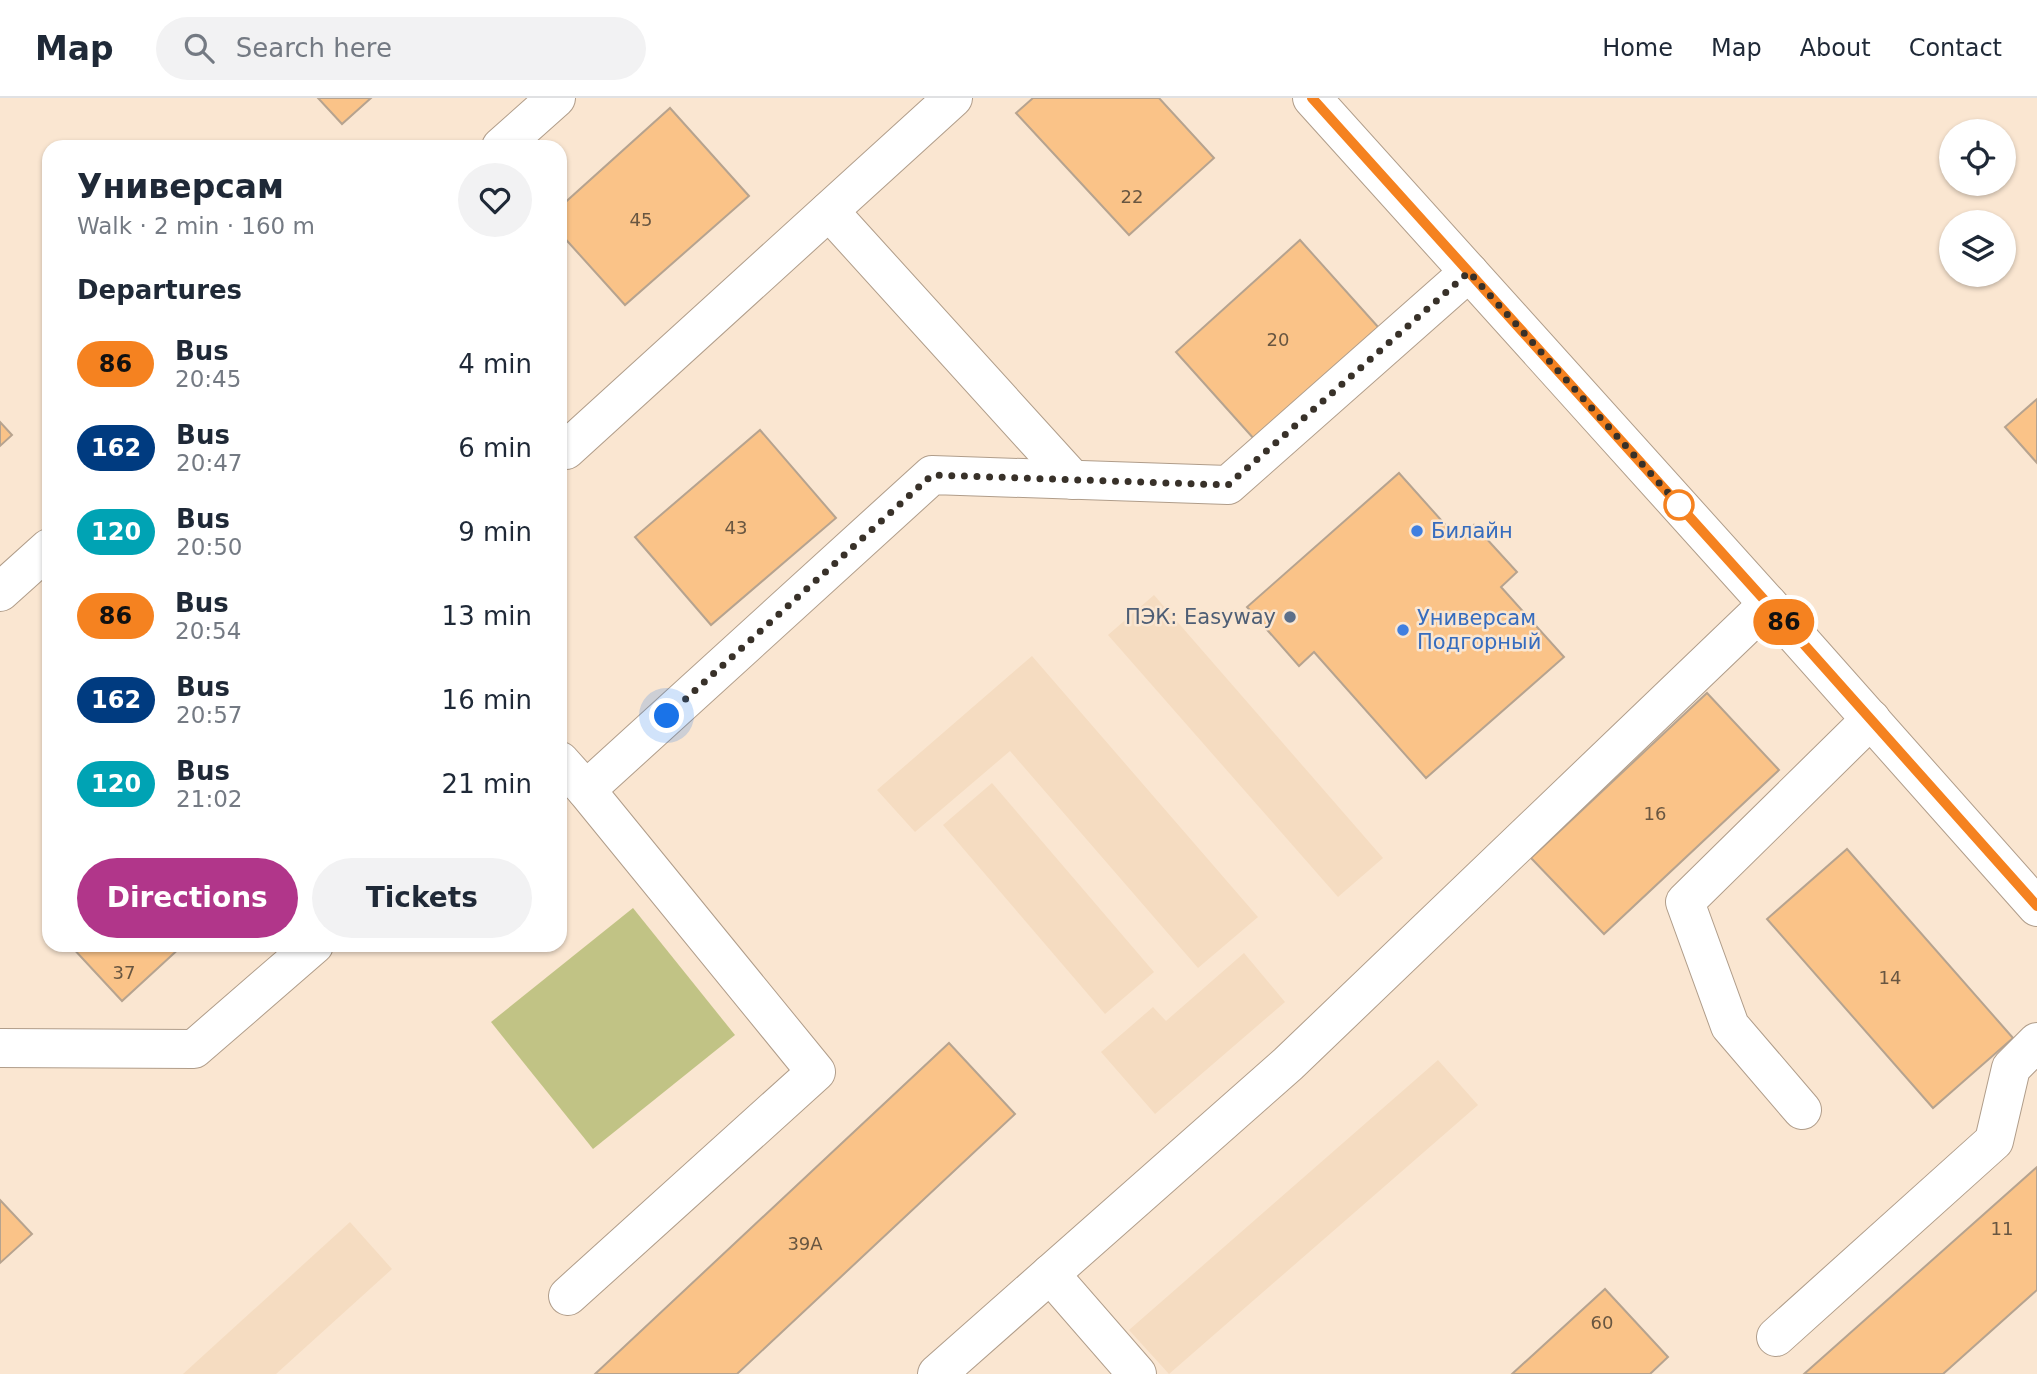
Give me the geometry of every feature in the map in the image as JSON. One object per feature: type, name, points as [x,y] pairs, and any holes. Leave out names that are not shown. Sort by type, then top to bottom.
[{"type":"street","points":[[509,140],[556,98]]},
{"type":"street","points":[[567,449],[953,98]]},
{"type":"street","points":[[1312,98],[2037,906]]},
{"type":"street","points":[[829,211],[1073,480]]},
{"type":"street","points":[[586,790],[932,475],[1228,485],[1469,272]]},
{"type":"street","points":[[0,592],[42,554]]},
{"type":"street","points":[[937,1374],[1288,1064],[1768,604]]},
{"type":"street","points":[[1802,1110],[1730,1026],[1685,902],[1871,719]]},
{"type":"street","points":[[567,769],[816,1072],[568,1296]]},
{"type":"street","points":[[0,1048],[194,1049],[306,952]]},
{"type":"street","points":[[1776,1337],[1994,1141],[2011,1068],[2037,1042]]},
{"type":"street","points":[[1050,1274],[1137,1374]]},
{"type":"shaded area","points":[[1154,595],[1383,858],[1338,897],[1108,635]]},
{"type":"shaded area","points":[[1032,656],[1258,917],[1198,968],[1010,751],[915,832],[877,790]]},
{"type":"shaded area","points":[[992,783],[1154,972],[1105,1014],[943,825]]},
{"type":"shaded area","points":[[1244,953],[1285,1002],[1155,1114],[1101,1052],[1153,1007],[1166,1021]]},
{"type":"shaded area","points":[[1438,1060],[1478,1105],[1169,1374],[1129,1330]]},
{"type":"shaded area","points":[[350,1222],[392,1269],[276,1374],[183,1374]]},
{"type":"green space","points":[[633,908],[735,1035],[593,1149],[491,1022]]},
{"type":"building","points":[[318,98],[371,98],[342,124]]},
{"type":"building","points":[[1033,98],[1159,98],[1214,158],[1129,235],[1016,113]]},
{"type":"building","points":[[670,108],[749,196],[625,305],[567,241],[567,201]]},
{"type":"building","points":[[1300,240],[1379,328],[1255,440],[1176,352]]},
{"type":"building","points":[[2037,399],[2037,463],[2005,427]]},
{"type":"building","points":[[0,422],[12,435],[0,446]]},
{"type":"building","points":[[760,430],[836,518],[711,625],[635,537]]},
{"type":"building","name":"Универсам Подгорный","points":[[1399,473],[1458,539],[1474,525],[1517,572],[1501,587],[1564,657],[1426,778],[1314,652],[1299,666],[1247,607]]},
{"type":"building","points":[[1707,693],[1779,770],[1604,934],[1531,858]]},
{"type":"building","points":[[1847,849],[2013,1038],[1933,1108],[1767,919]]},
{"type":"building","points":[[76,952],[175,952],[122,1001]]},
{"type":"building","points":[[949,1043],[1015,1114],[737,1374],[595,1374]]},
{"type":"building","points":[[2037,1167],[2037,1290],[1943,1374],[1804,1374]]},
{"type":"building","points":[[0,1200],[32,1234],[0,1263]]},
{"type":"building","points":[[1605,1289],[1668,1357],[1650,1374],[1512,1374]]},
{"type":"bus line","name":"86","points":[[1312,98],[2037,906]]},
{"type":"place","name":"Билайн","points":[[1417,531]]},
{"type":"place","name":"ПЭК: Easyway","points":[[1290,617]]},
{"type":"place","name":"Универсам Подгорный","points":[[1403,630]]},
{"type":"route","points":[[667,716],[932,475],[1228,485],[1469,272],[1679,505]]}]
